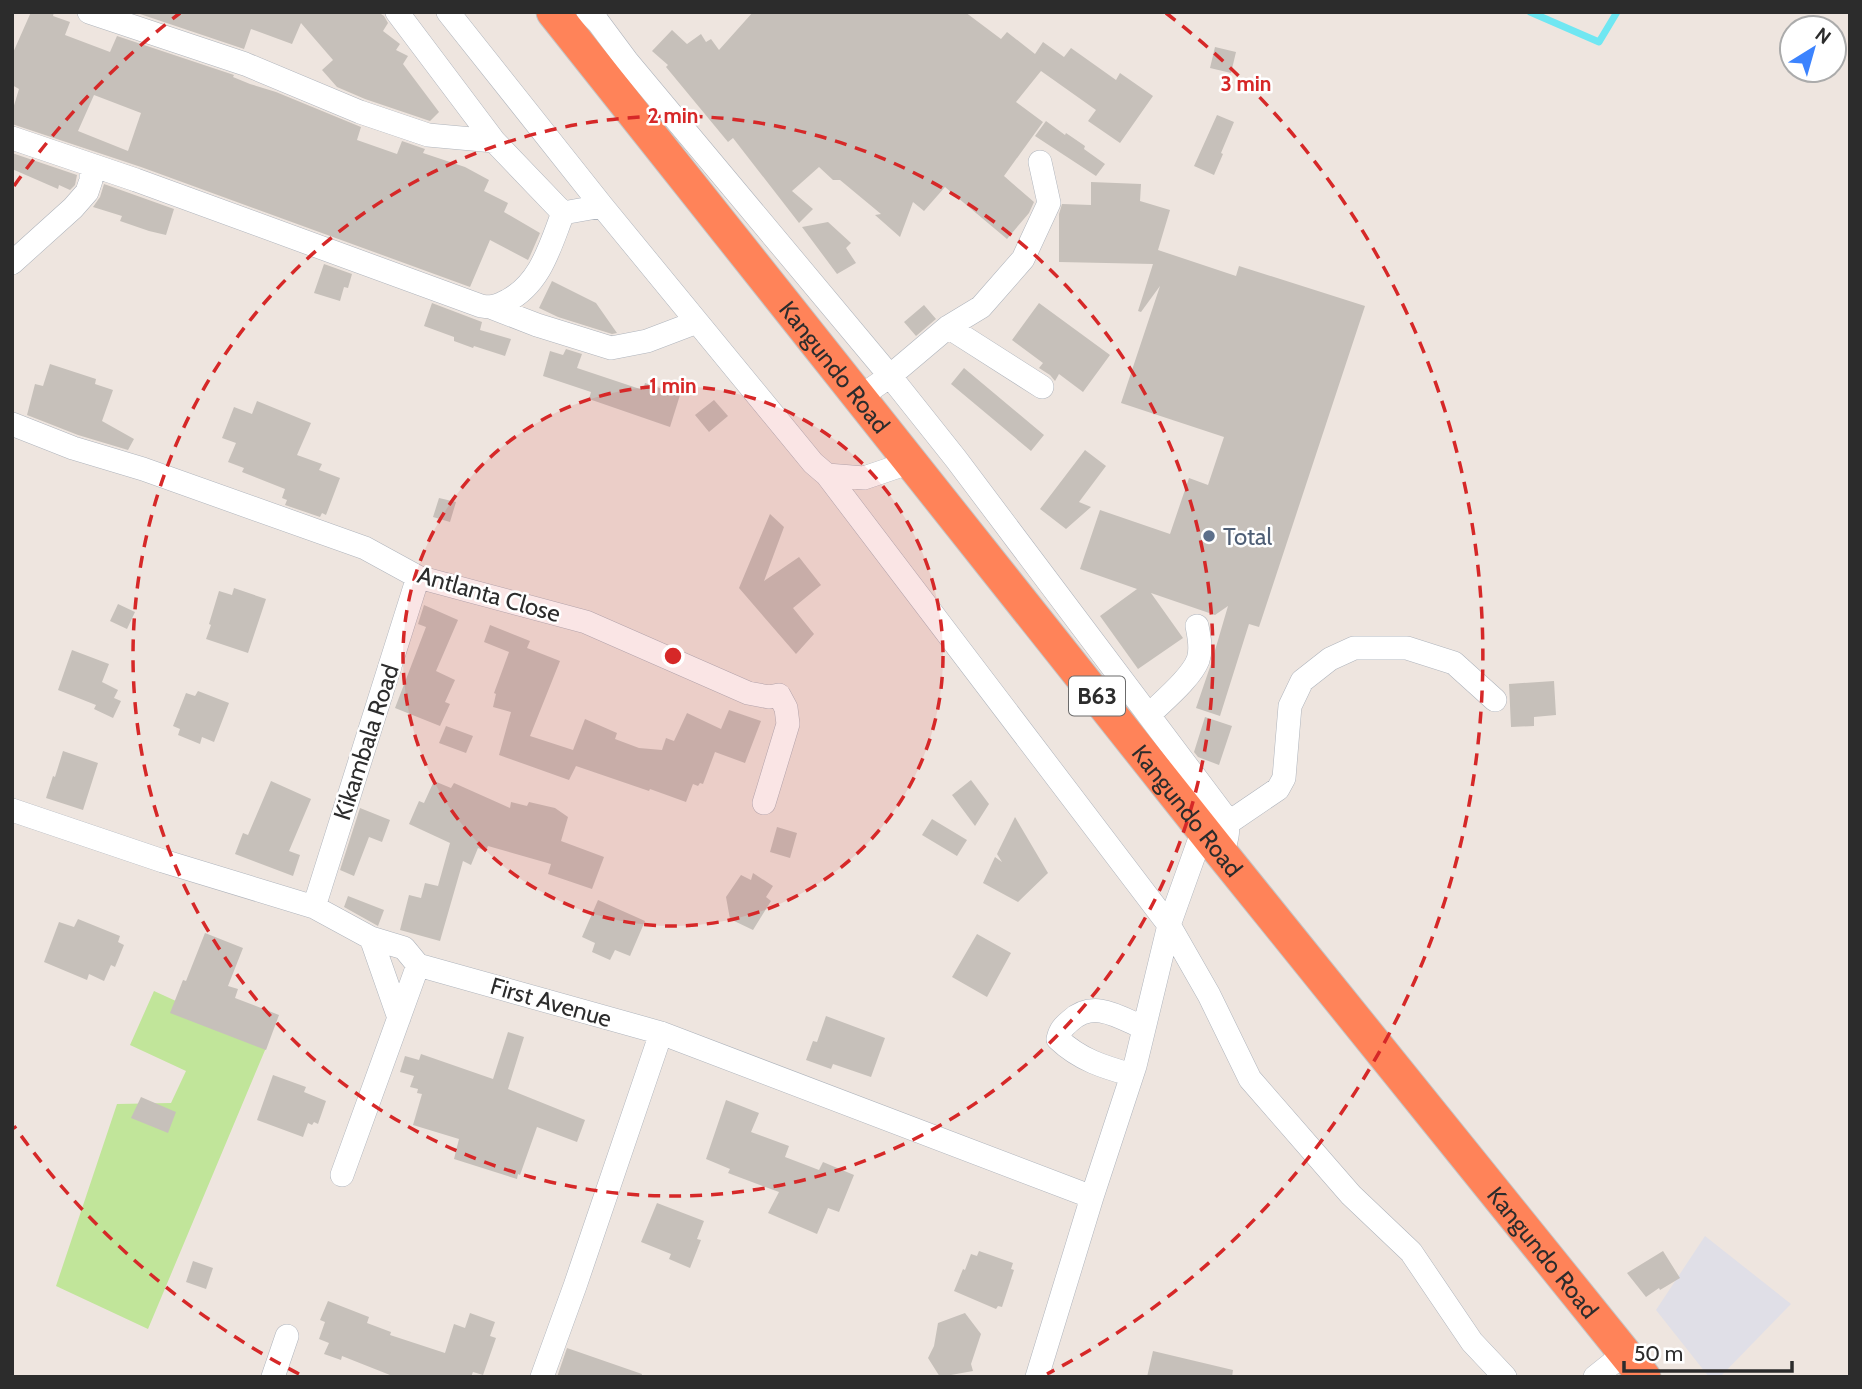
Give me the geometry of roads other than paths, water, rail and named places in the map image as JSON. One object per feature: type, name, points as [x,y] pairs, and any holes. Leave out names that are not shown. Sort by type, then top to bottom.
[{"type":"highway","name":"Kangundo Road","points":[[553,12],[911,463],[1218,836],[1635,1365]]},
{"type":"street","points":[[89,12],[245,64],[360,111],[428,135],[494,141]]},
{"type":"street","points":[[397,12],[494,141],[563,213]]},
{"type":"street","points":[[448,12],[697,322],[813,463],[828,475],[1169,925],[1209,995],[1250,1079],[1351,1195],[1411,1252],[1472,1342],[1505,1377]]},
{"type":"street","points":[[588,12],[956,459],[1149,715],[1218,836]]},
{"type":"street","points":[[12,138],[470,302],[611,348],[648,341],[697,322]]},
{"type":"street","points":[[860,397],[890,376],[948,327],[981,307],[1023,259],[1049,203],[1040,162]]},
{"type":"street","points":[[12,263],[87,192],[91,180],[91,166]]},
{"type":"street","points":[[563,213],[602,206]]},
{"type":"street","points":[[493,308],[514,297],[530,284],[544,263],[563,213]]},
{"type":"street","points":[[948,327],[1042,387]]},
{"type":"street","name":"Antlanta Close","points":[[12,424],[73,449],[143,469],[365,548],[418,577],[586,622],[748,693],[769,697],[779,695],[786,708],[788,724],[764,803]]},
{"type":"street","points":[[828,475],[864,478],[911,463]]},
{"type":"street","name":"Kikambala Road","points":[[314,907],[418,577]]},
{"type":"street","points":[[1149,715],[1180,685],[1198,660],[1200,644],[1197,626]]},
{"type":"street","points":[[1037,1377],[1132,1075],[1169,925],[1218,836],[1278,789],[1284,778],[1290,706],[1302,681],[1330,659],[1354,648],[1407,648],[1454,663],[1495,700]]},
{"type":"street","name":"First Avenue","points":[[12,810],[163,861],[314,907],[371,938],[404,948],[418,965],[661,1033],[1092,1197]]},
{"type":"street","points":[[371,938],[399,1018]]},
{"type":"street","points":[[342,1175],[418,965]]},
{"type":"street","points":[[1132,1075],[1094,1064],[1070,1051],[1058,1039],[1060,1030],[1082,1012],[1093,1010],[1113,1014],[1144,1028]]},
{"type":"street","points":[[542,1377],[661,1033]]},
{"type":"street","points":[[273,1377],[287,1336]]},
{"type":"street","points":[[1595,1377],[1635,1365]]},
{"type":"waterway","points":[[1530,12],[1599,42],[1617,12]]},
{"type":"place","name":"Total","points":[[1209,536]]}]
